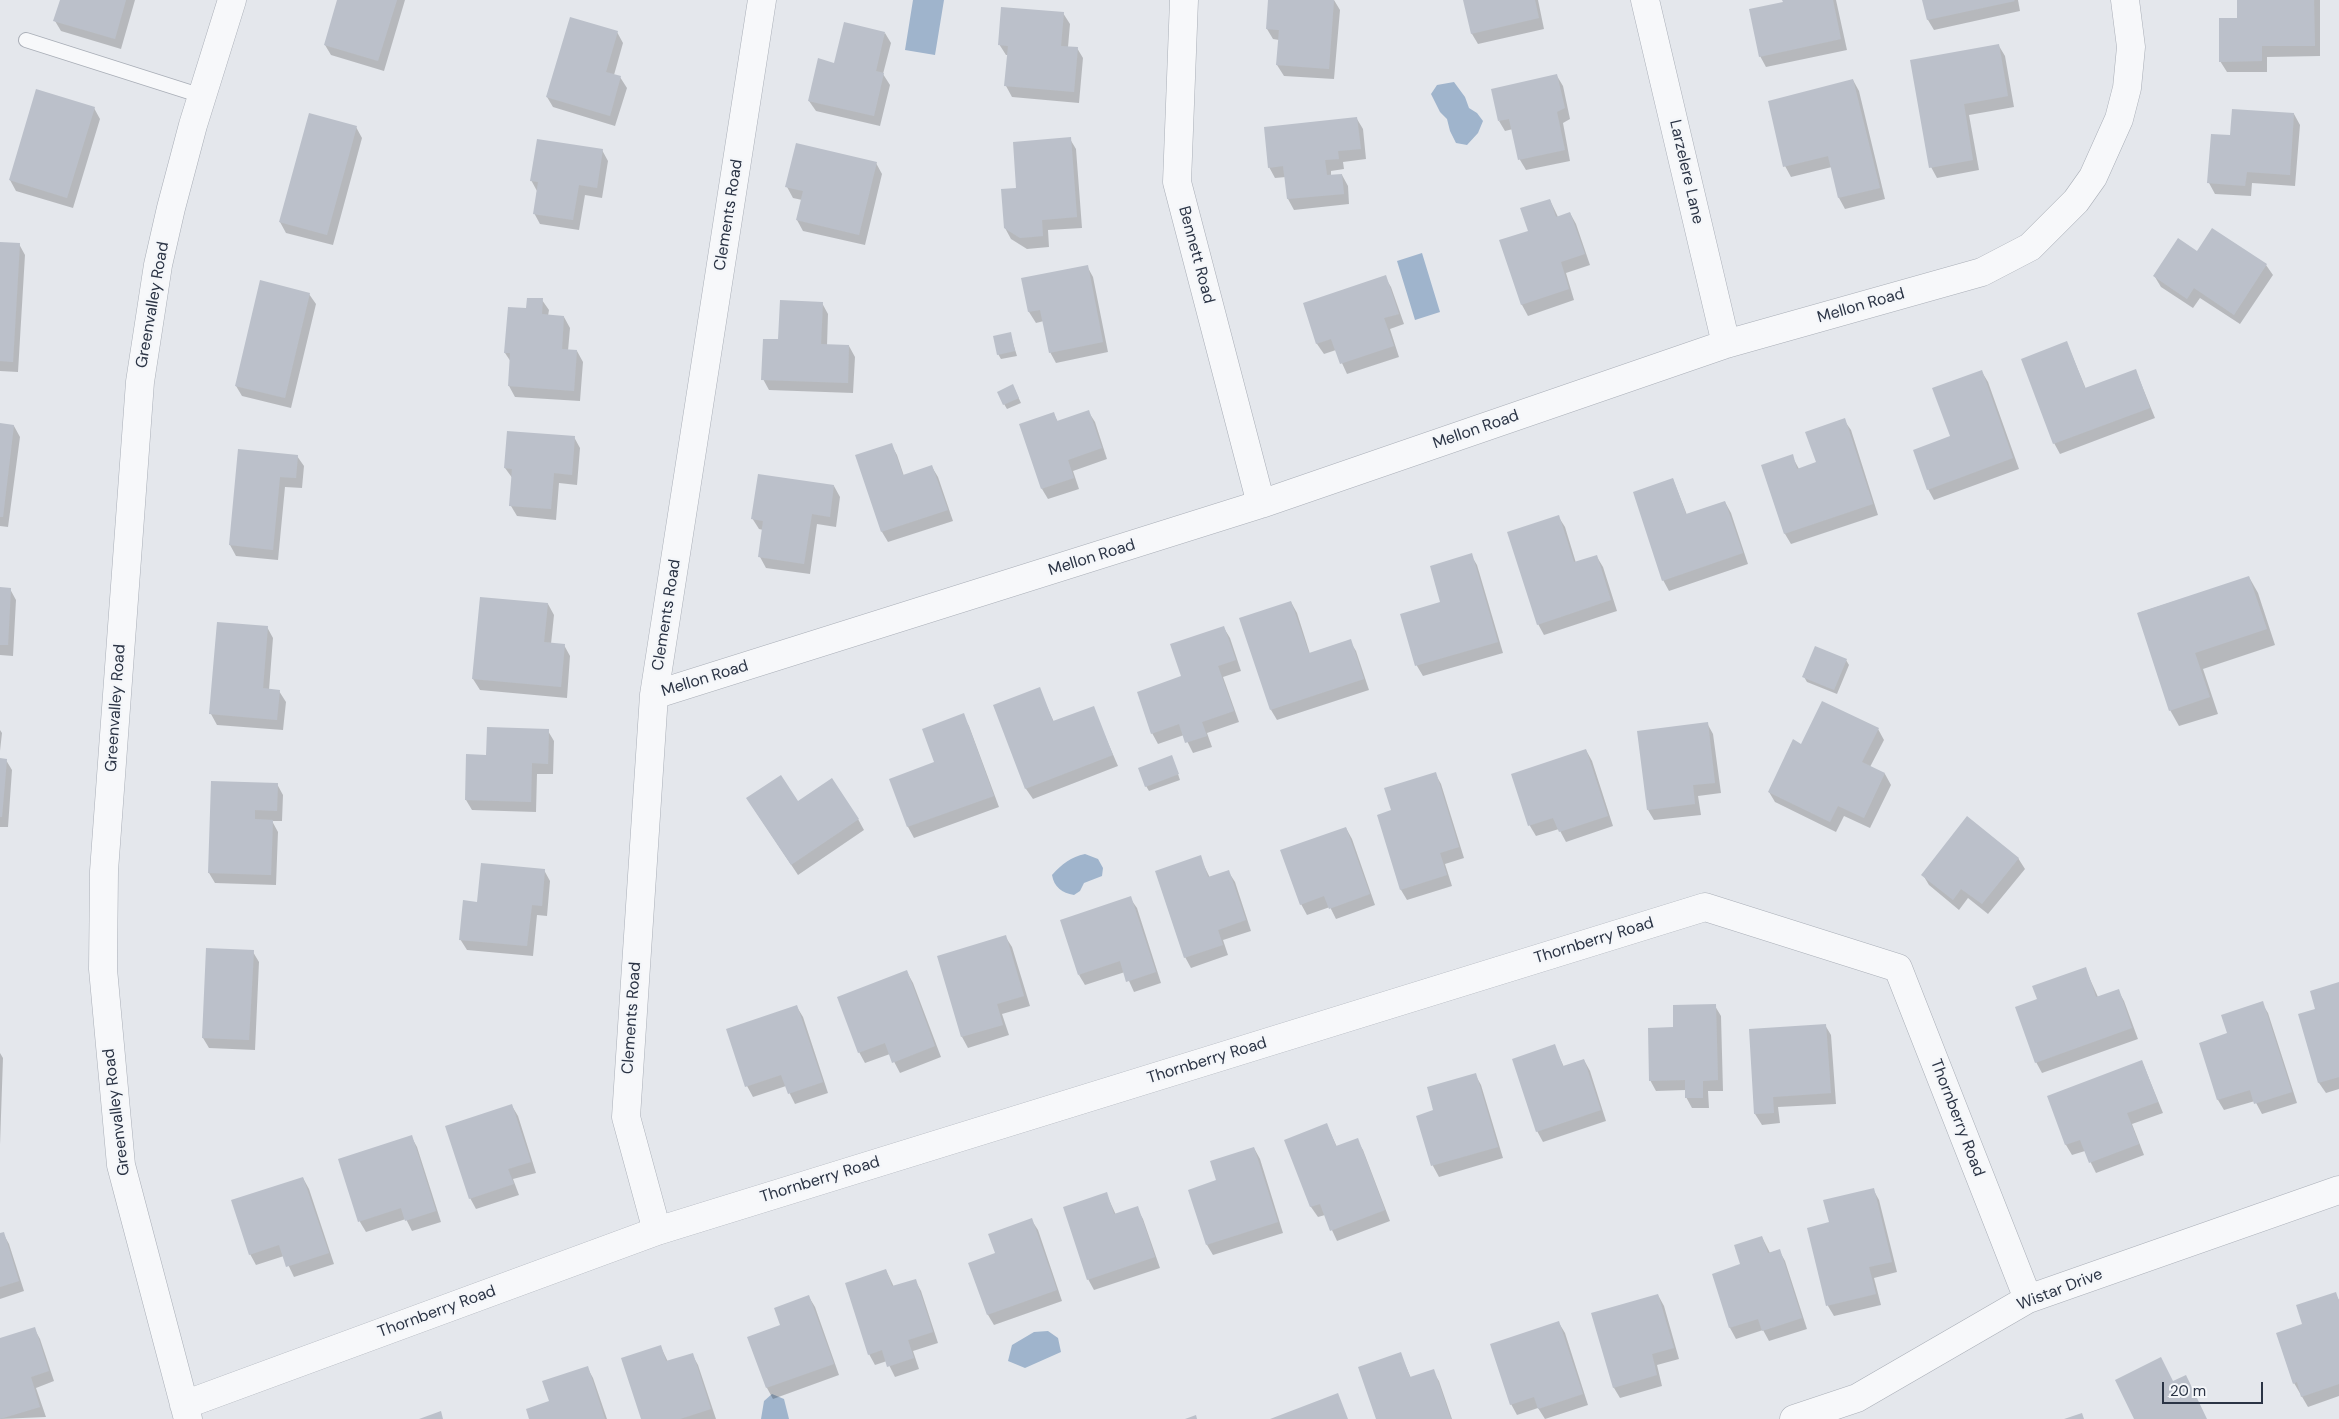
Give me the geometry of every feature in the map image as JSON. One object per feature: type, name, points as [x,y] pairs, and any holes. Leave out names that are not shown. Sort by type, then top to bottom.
[{"type":"street","name":"Greenvalley Road","points":[[186,1412],[121,1165],[103,969],[104,871],[140,382],[158,265],[202,96],[232,0]]},
{"type":"street","name":"Clements Road","points":[[657,1231],[626,1117],[654,695],[762,0]]},
{"type":"street","name":"Bennett Road","points":[[1184,0],[1177,182],[1261,504]]},
{"type":"street","name":"Larzelere Lane","points":[[1645,0],[1726,344]]},
{"type":"street","name":"Mellon Road","points":[[654,695],[1261,504],[1726,344],[1982,272],[2030,247],[2076,201],[2093,176],[2119,119],[2127,88],[2131,47],[2125,0]]},
{"type":"street","name":"Thornberry Road","points":[[186,1412],[657,1231],[1705,907],[1898,968],[2028,1299]]},
{"type":"street","name":"Wistar Drive","points":[[1794,1419],[1857,1398],[2028,1299],[2339,1190]]},
{"type":"lane","points":[[26,40],[202,96]]},
{"type":"water","points":[[913,0],[944,0],[935,55],[905,50]]},
{"type":"water","points":[[1454,82],[1465,97],[1469,108],[1477,113],[1483,121],[1478,133],[1467,145],[1456,143],[1447,119],[1440,112],[1431,94],[1437,85]]},
{"type":"water","points":[[1422,253],[1440,312],[1415,320],[1397,261]]},
{"type":"water","points":[[1085,854],[1098,859],[1103,868],[1102,876],[1084,883],[1080,891],[1074,895],[1062,891],[1055,883],[1052,875],[1067,862]]},
{"type":"water","points":[[1048,1331],[1058,1338],[1061,1352],[1025,1368],[1008,1361],[1012,1345],[1034,1332]]},
{"type":"water","points":[[772,1394],[784,1399],[789,1419],[761,1419],[764,1401]]},
{"type":"building","points":[[60,0],[126,0],[115,39],[53,21]]},
{"type":"building","points":[[337,0],[397,0],[378,61],[324,45]]},
{"type":"building","points":[[1268,0],[1334,0],[1329,69],[1276,65],[1279,30],[1266,29]]},
{"type":"building","points":[[1463,0],[1535,0],[1539,18],[1471,34]]},
{"type":"building","points":[[1782,0],[1833,0],[1841,39],[1759,57],[1749,9],[1783,2]]},
{"type":"building","points":[[1922,0],[2014,0],[2015,1],[1927,20]]},
{"type":"building","points":[[2237,0],[2314,0],[2315,46],[2262,46],[2262,61],[2219,62],[2219,18],[2237,18]]},
{"type":"building","points":[[1001,7],[1064,12],[1061,46],[1078,47],[1074,92],[1004,86],[1008,46],[998,45]]},
{"type":"building","points":[[570,17],[618,31],[606,72],[621,76],[610,116],[546,97]]},
{"type":"building","points":[[844,22],[885,32],[876,71],[884,73],[874,116],[808,101],[818,58],[834,63]]},
{"type":"building","points":[[1999,44],[2008,96],[1964,104],[1973,160],[1929,168],[1910,60]]},
{"type":"building","points":[[1557,74],[1565,108],[1557,112],[1565,150],[1518,160],[1509,119],[1498,121],[1491,89]]},
{"type":"building","points":[[1853,79],[1880,188],[1838,198],[1828,156],[1783,167],[1768,101]]},
{"type":"building","points":[[36,89],[95,107],[67,198],[9,180]]},
{"type":"building","points":[[2232,109],[2294,113],[2290,175],[2247,172],[2245,186],[2207,183],[2211,134],[2230,135]]},
{"type":"building","points":[[309,113],[357,126],[327,235],[279,222]]},
{"type":"building","points":[[1357,117],[1361,149],[1338,151],[1339,159],[1325,160],[1327,175],[1342,174],[1344,194],[1287,199],[1283,166],[1268,168],[1264,127]]},
{"type":"building","points":[[1071,137],[1077,217],[1042,220],[1043,236],[1020,238],[1004,228],[1001,189],[1016,188],[1013,142]]},
{"type":"building","points":[[537,139],[603,149],[597,188],[579,185],[573,220],[533,214],[538,182],[530,181]]},
{"type":"building","points":[[796,143],[877,162],[859,235],[796,220],[803,191],[785,187]]},
{"type":"building","points":[[1550,199],[1556,217],[1570,212],[1585,254],[1561,262],[1569,289],[1521,305],[1499,240],[1528,231],[1520,208]]},
{"type":"building","points":[[2212,228],[2267,264],[2234,315],[2194,288],[2187,299],[2153,276],[2178,238],[2197,251]]},
{"type":"building","points":[[0,242],[20,243],[13,362],[0,361]]},
{"type":"building","points":[[1088,265],[1103,342],[1049,353],[1040,310],[1028,312],[1021,278]]},
{"type":"building","points":[[1386,275],[1399,314],[1384,318],[1394,346],[1340,364],[1331,339],[1316,344],[1303,303]]},
{"type":"building","points":[[260,280],[310,293],[285,398],[235,386]]},
{"type":"building","points":[[527,298],[543,298],[542,314],[564,316],[562,349],[577,350],[574,391],[508,386],[510,353],[504,353],[508,307],[526,308]]},
{"type":"building","points":[[780,300],[823,302],[821,344],[849,345],[848,383],[761,380],[763,339],[778,339]]},
{"type":"building","points":[[1011,332],[1015,351],[997,355],[993,336]]},
{"type":"building","points":[[2067,341],[2085,388],[2136,369],[2150,408],[2053,444],[2021,359]]},
{"type":"building","points":[[1982,370],[2013,458],[1927,490],[1913,450],[1950,436],[1932,388]]},
{"type":"building","points":[[1013,384],[1019,398],[1003,405],[997,392]]},
{"type":"building","points":[[1089,410],[1102,448],[1068,460],[1074,478],[1041,489],[1019,424],[1054,412],[1057,421]]},
{"type":"building","points":[[1845,418],[1873,504],[1784,534],[1761,465],[1793,454],[1797,469],[1816,462],[1805,432]]},
{"type":"building","points":[[0,423],[14,425],[3,517],[0,517]]},
{"type":"building","points":[[507,431],[575,436],[572,475],[554,473],[551,509],[509,506],[512,469],[504,468]]},
{"type":"building","points":[[892,443],[903,475],[932,465],[948,510],[881,532],[855,455]]},
{"type":"building","points":[[238,449],[298,455],[296,478],[280,477],[273,550],[229,545]]},
{"type":"building","points":[[758,474],[834,485],[830,517],[812,514],[804,564],[758,557],[763,521],[751,519]]},
{"type":"building","points":[[1673,478],[1686,514],[1725,501],[1743,553],[1662,581],[1633,492]]},
{"type":"building","points":[[1559,515],[1574,562],[1597,555],[1611,600],[1537,625],[1507,532]]},
{"type":"building","points":[[1472,553],[1498,642],[1415,666],[1400,614],[1440,602],[1430,566]]},
{"type":"building","points":[[2249,576],[2267,629],[2195,653],[2210,697],[2169,711],[2137,613]]},
{"type":"building","points":[[0,587],[11,588],[8,645],[0,645]]},
{"type":"building","points":[[480,597],[548,603],[544,642],[565,644],[561,687],[472,679]]},
{"type":"building","points":[[1291,601],[1309,653],[1351,639],[1364,679],[1270,710],[1239,618]]},
{"type":"building","points":[[217,622],[268,626],[263,688],[280,690],[277,720],[209,714]]},
{"type":"building","points":[[1224,626],[1236,660],[1218,666],[1234,711],[1202,722],[1207,736],[1185,743],[1179,724],[1151,734],[1137,692],[1181,676],[1170,644]]},
{"type":"building","points":[[1815,646],[1847,659],[1834,690],[1802,677]]},
{"type":"building","points":[[1040,687],[1053,721],[1094,706],[1113,755],[1025,789],[993,705]]},
{"type":"building","points":[[1822,701],[1879,728],[1862,762],[1885,773],[1864,818],[1838,806],[1830,822],[1768,792],[1793,739],[1801,744]]},
{"type":"building","points":[[964,713],[994,796],[907,827],[889,779],[934,762],[922,729]]},
{"type":"building","points":[[1708,722],[1715,783],[1693,785],[1695,804],[1647,810],[1637,731]]},
{"type":"building","points":[[487,727],[549,729],[548,764],[532,763],[531,802],[465,800],[466,754],[486,755]]},
{"type":"building","points":[[1586,749],[1608,816],[1559,832],[1553,818],[1528,826],[1511,774]]},
{"type":"building","points":[[1172,755],[1179,774],[1145,787],[1138,768]]},
{"type":"building","points":[[0,758],[7,759],[2,817],[0,817]]},
{"type":"building","points":[[1436,772],[1459,847],[1440,853],[1447,875],[1400,890],[1377,815],[1391,810],[1384,788]]},
{"type":"building","points":[[781,775],[798,801],[832,778],[859,819],[791,865],[746,798]]},
{"type":"building","points":[[211,781],[278,783],[277,811],[255,810],[255,819],[273,820],[271,875],[208,873]]},
{"type":"building","points":[[1967,816],[2019,858],[1982,904],[1961,889],[1953,900],[1921,875]]},
{"type":"building","points":[[1346,827],[1370,894],[1329,909],[1324,896],[1300,905],[1280,850]]},
{"type":"building","points":[[1201,855],[1208,877],[1229,870],[1246,920],[1218,930],[1223,945],[1184,958],[1155,871]]},
{"type":"building","points":[[481,863],[545,869],[542,906],[532,905],[527,946],[459,940],[463,900],[477,902]]},
{"type":"building","points":[[1131,896],[1156,972],[1126,982],[1120,961],[1078,975],[1060,920]]},
{"type":"building","points":[[1006,935],[1024,996],[997,1004],[1003,1025],[961,1037],[937,956]]},
{"type":"building","points":[[206,948],[254,950],[249,1040],[202,1038]]},
{"type":"building","points":[[2086,967],[2096,997],[2119,989],[2132,1028],[2035,1063],[2015,1007],[2037,999],[2032,986]]},
{"type":"building","points":[[907,970],[935,1046],[892,1063],[885,1043],[858,1053],[837,997]]},
{"type":"building","points":[[2339,982],[2339,1077],[2318,1083],[2298,1014],[2315,1009],[2310,991]]},
{"type":"building","points":[[2263,1001],[2292,1092],[2254,1104],[2250,1090],[2217,1100],[2199,1043],[2227,1033],[2221,1015]]},
{"type":"building","points":[[1716,1004],[1718,1080],[1703,1081],[1703,1098],[1685,1098],[1685,1080],[1649,1081],[1648,1028],[1673,1027],[1673,1005]]},
{"type":"building","points":[[797,1005],[823,1082],[788,1094],[781,1075],[745,1087],[726,1029]]},
{"type":"building","points":[[1826,1024],[1831,1093],[1773,1097],[1774,1113],[1754,1114],[1749,1029]]},
{"type":"building","points":[[1555,1044],[1563,1066],[1584,1059],[1601,1110],[1536,1132],[1512,1059]]},
{"type":"building","points":[[2142,1060],[2158,1102],[2127,1113],[2139,1144],[2089,1163],[2080,1140],[2065,1145],[2047,1096]]},
{"type":"building","points":[[1476,1073],[1498,1147],[1431,1166],[1416,1116],[1433,1110],[1427,1087]]},
{"type":"building","points":[[512,1104],[531,1162],[508,1169],[514,1184],[469,1199],[445,1126]]},
{"type":"building","points":[[1327,1123],[1336,1146],[1358,1138],[1385,1210],[1330,1231],[1320,1204],[1310,1207],[1284,1140]]},
{"type":"building","points":[[412,1135],[436,1211],[405,1221],[401,1208],[358,1222],[338,1159]]},
{"type":"building","points":[[1254,1147],[1278,1222],[1206,1245],[1188,1190],[1216,1180],[1210,1161]]},
{"type":"building","points":[[303,1177],[329,1253],[286,1267],[279,1245],[249,1255],[231,1200]]},
{"type":"building","points":[[1874,1188],[1892,1262],[1869,1267],[1876,1294],[1826,1306],[1807,1228],[1829,1222],[1823,1200]]},
{"type":"building","points":[[1107,1192],[1114,1214],[1138,1206],[1155,1257],[1087,1280],[1063,1207]]},
{"type":"building","points":[[1032,1218],[1057,1290],[987,1315],[968,1263],[995,1253],[988,1234]]},
{"type":"building","points":[[4,1232],[19,1281],[0,1287],[0,1233]]},
{"type":"building","points":[[1762,1236],[1768,1253],[1780,1249],[1802,1318],[1762,1331],[1758,1319],[1729,1328],[1712,1274],[1740,1264],[1734,1245]]},
{"type":"building","points":[[886,1269],[892,1286],[916,1279],[933,1332],[908,1340],[914,1358],[887,1367],[882,1350],[868,1355],[845,1283]]},
{"type":"building","points":[[2336,1292],[2339,1301],[2339,1384],[2301,1397],[2297,1382],[2293,1384],[2276,1333],[2302,1324],[2296,1305]]},
{"type":"building","points":[[1658,1294],[1674,1348],[1652,1354],[1657,1375],[1613,1388],[1591,1313]]},
{"type":"building","points":[[809,1295],[834,1364],[766,1388],[747,1337],[780,1325],[774,1308]]},
{"type":"building","points":[[1559,1321],[1583,1394],[1538,1409],[1534,1397],[1510,1405],[1490,1344]]},
{"type":"building","points":[[35,1327],[49,1371],[31,1377],[40,1407],[0,1419],[0,1338]]},
{"type":"building","points":[[661,1345],[666,1361],[693,1353],[711,1409],[680,1419],[641,1419],[621,1358]]},
{"type":"building","points":[[1401,1352],[1410,1377],[1434,1369],[1451,1419],[1376,1419],[1358,1367]]},
{"type":"building","points":[[2161,1357],[2173,1381],[2186,1375],[2207,1419],[2134,1419],[2115,1380]]},
{"type":"building","points":[[588,1366],[605,1419],[529,1419],[526,1409],[549,1401],[542,1381]]},
{"type":"building","points":[[1338,1393],[1348,1419],[1270,1419]]},
{"type":"building","points":[[441,1411],[443,1419],[419,1419]]},
{"type":"building","points":[[2082,1413],[2084,1419],[2064,1419]]},
{"type":"building","points":[[1196,1415],[1197,1419],[1185,1419]]}]
